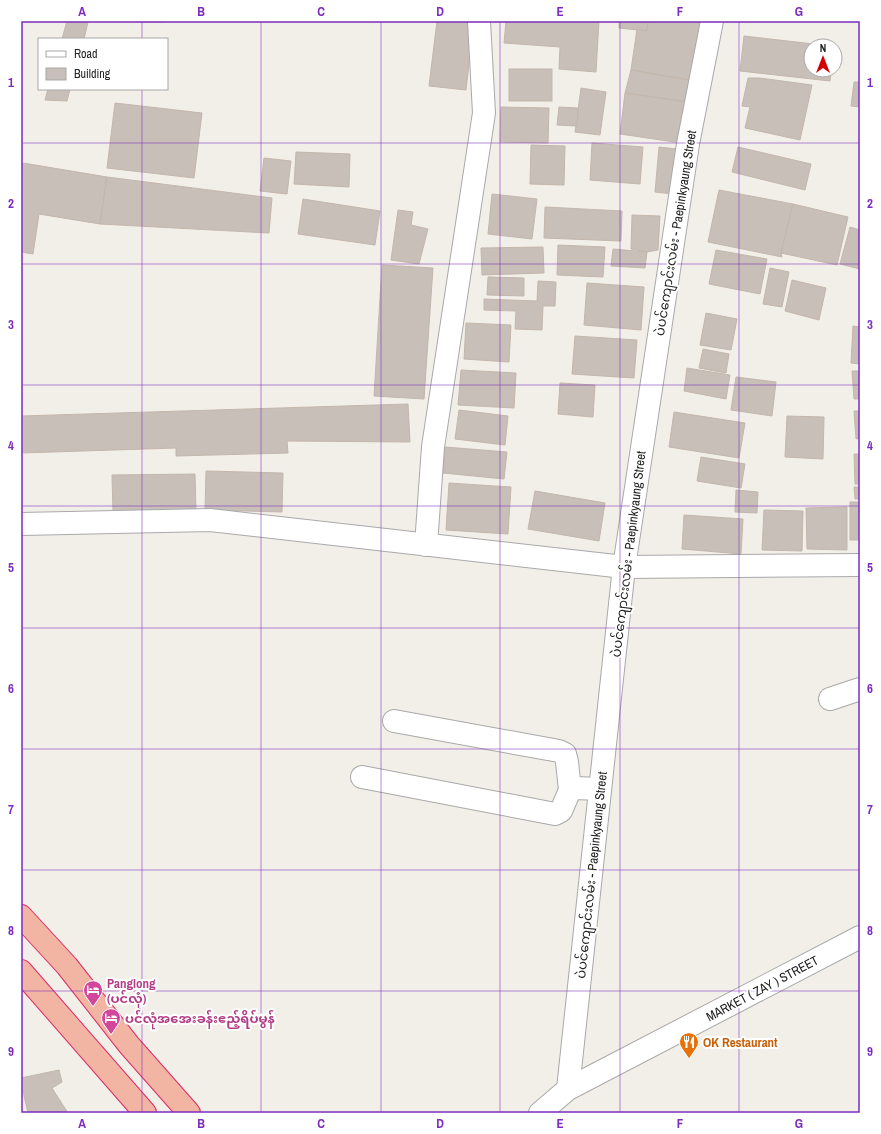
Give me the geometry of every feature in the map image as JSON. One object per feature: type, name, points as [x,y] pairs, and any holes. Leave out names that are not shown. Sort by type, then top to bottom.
[{"type":"highway","points":[[21,916],[66,966],[129,1045],[188,1113]]},
{"type":"highway","points":[[21,971],[145,1113]]},
{"type":"street","points":[[426,545],[432,447],[484,113],[479,21]]},
{"type":"street","name":"ပဲပင်ကျောင်းလမ်း - Paepinkyaung Street","points":[[568,1089],[624,567],[688,144],[712,21]]},
{"type":"street","points":[[21,524],[210,520],[624,567],[860,565]]},
{"type":"street","points":[[830,699],[860,689]]},
{"type":"street","points":[[362,778],[555,814],[561,811],[570,790],[565,754],[559,751],[394,721]]},
{"type":"street","points":[[570,790],[575,788],[600,789]]},
{"type":"street","name":"MARKET ( ZAY ) STREET","points":[[540,1113],[568,1089],[860,937]]},
{"type":"building","points":[[67,21],[88,22],[84,38],[62,38]]},
{"type":"building","points":[[163,21],[163,22],[138,22]]},
{"type":"building","points":[[437,21],[474,21],[466,90],[429,86]]},
{"type":"building","points":[[506,21],[599,21],[596,72],[559,69],[560,47],[504,43]]},
{"type":"building","points":[[619,21],[648,21],[647,31],[619,28]]},
{"type":"building","points":[[648,21],[701,21],[711,23],[694,81],[631,70],[637,29],[647,31]]},
{"type":"building","points":[[744,36],[803,43],[803,78],[740,71]]},
{"type":"building","points":[[509,69],[552,69],[552,101],[509,101]]},
{"type":"building","points":[[631,70],[694,81],[694,103],[625,93]]},
{"type":"building","points":[[748,78],[760,78],[812,85],[800,140],[745,128],[750,107],[742,106]]},
{"type":"building","points":[[803,78],[830,78],[830,81]]},
{"type":"building","points":[[854,82],[860,82],[860,107],[851,106]]},
{"type":"building","points":[[581,88],[606,92],[600,135],[575,132]]},
{"type":"building","points":[[48,90],[70,90],[67,101],[45,100]]},
{"type":"building","points":[[625,93],[694,103],[688,144],[620,134]]},
{"type":"building","points":[[115,103],[202,113],[194,178],[107,168]]},
{"type":"building","points":[[501,107],[549,108],[548,143],[500,142]]},
{"type":"building","points":[[559,107],[578,108],[577,126],[557,125]]},
{"type":"building","points":[[592,143],[643,147],[640,184],[590,180]]},
{"type":"building","points":[[531,145],[565,146],[564,185],[530,184]]},
{"type":"building","points":[[659,147],[677,149],[673,194],[655,192]]},
{"type":"building","points":[[738,147],[811,164],[805,190],[732,172]]},
{"type":"building","points":[[296,152],[350,154],[349,187],[294,184]]},
{"type":"building","points":[[264,158],[291,161],[287,194],[260,191]]},
{"type":"building","points":[[23,163],[107,177],[100,224],[39,214],[33,254],[21,252],[21,176]]},
{"type":"building","points":[[107,177],[272,198],[269,233],[100,224]]},
{"type":"building","points":[[719,190],[793,204],[781,253],[782,257],[708,242]]},
{"type":"building","points":[[492,194],[537,199],[532,239],[488,234]]},
{"type":"building","points":[[303,199],[380,211],[375,245],[298,234]]},
{"type":"building","points":[[793,204],[848,217],[837,265],[781,253]]},
{"type":"building","points":[[545,207],[622,211],[621,241],[544,238]]},
{"type":"building","points":[[398,210],[413,212],[411,225],[428,229],[419,264],[391,260]]},
{"type":"building","points":[[632,215],[660,216],[658,250],[647,252],[631,249]]},
{"type":"building","points":[[850,227],[860,230],[860,269],[840,264]]},
{"type":"building","points":[[558,245],[605,247],[603,277],[557,275]]},
{"type":"building","points":[[543,247],[544,273],[482,275],[481,248]]},
{"type":"building","points":[[613,249],[647,252],[645,268],[611,266]]},
{"type":"building","points":[[716,250],[767,259],[760,294],[709,284]]},
{"type":"building","points":[[382,265],[433,268],[424,399],[374,396]]},
{"type":"building","points":[[770,268],[789,272],[782,307],[763,304]]},
{"type":"building","points":[[488,277],[524,278],[524,296],[487,295]]},
{"type":"building","points":[[792,280],[826,288],[819,320],[785,311]]},
{"type":"building","points":[[538,281],[556,282],[555,306],[543,306],[542,330],[515,329],[516,311],[484,310],[484,299],[537,301]]},
{"type":"building","points":[[587,283],[644,287],[641,330],[584,325]]},
{"type":"building","points":[[706,313],[737,319],[731,350],[700,345]]},
{"type":"building","points":[[466,323],[511,325],[509,362],[464,359]]},
{"type":"building","points":[[853,326],[860,327],[860,364],[851,363]]},
{"type":"building","points":[[575,336],[637,340],[634,378],[572,374]]},
{"type":"building","points":[[703,349],[729,354],[726,373],[699,368]]},
{"type":"building","points":[[687,368],[730,375],[726,399],[684,391]]},
{"type":"building","points":[[461,370],[516,373],[514,408],[458,405]]},
{"type":"building","points":[[852,371],[860,371],[860,399],[854,399]]},
{"type":"building","points":[[736,377],[776,382],[772,416],[731,410]]},
{"type":"building","points":[[560,383],[595,385],[593,417],[558,414]]},
{"type":"building","points":[[408,404],[410,442],[287,441],[288,453],[176,456],[176,448],[21,453],[21,416]]},
{"type":"building","points":[[459,410],[508,416],[505,445],[455,439]]},
{"type":"building","points":[[854,411],[860,411],[860,438],[856,439]]},
{"type":"building","points":[[674,412],[745,423],[739,458],[669,447]]},
{"type":"building","points":[[787,416],[824,417],[823,459],[785,457]]},
{"type":"building","points":[[445,447],[507,452],[504,479],[443,473]]},
{"type":"building","points":[[854,454],[860,454],[860,484],[855,484]]},
{"type":"building","points":[[701,457],[745,464],[741,488],[697,481]]},
{"type":"building","points":[[206,471],[283,473],[282,512],[205,510]]},
{"type":"building","points":[[195,474],[196,510],[113,512],[112,475]]},
{"type":"building","points":[[449,483],[511,487],[508,534],[446,530]]},
{"type":"building","points":[[854,487],[860,487],[860,499],[855,499]]},
{"type":"building","points":[[736,490],[758,492],[757,513],[735,512]]},
{"type":"building","points":[[535,491],[605,503],[599,541],[528,529]]},
{"type":"building","points":[[850,502],[860,502],[860,540],[850,540]]},
{"type":"building","points":[[847,507],[847,550],[807,549],[806,508]]},
{"type":"building","points":[[764,510],[803,511],[802,551],[762,550]]},
{"type":"building","points":[[684,515],[743,519],[741,554],[682,549]]},
{"type":"building","points":[[59,1070],[62,1082],[52,1088],[68,1113],[28,1113],[21,1078]]},
{"type":"place","name":"Panglong (ပင်လုံ)","points":[[93,1007]]},
{"type":"place","name":"ပင်လုံအအေးခန်းဧည့်ရိပ်မွန်","points":[[111,1035]]},
{"type":"place","name":"OK Restaurant","points":[[689,1059]]}]
